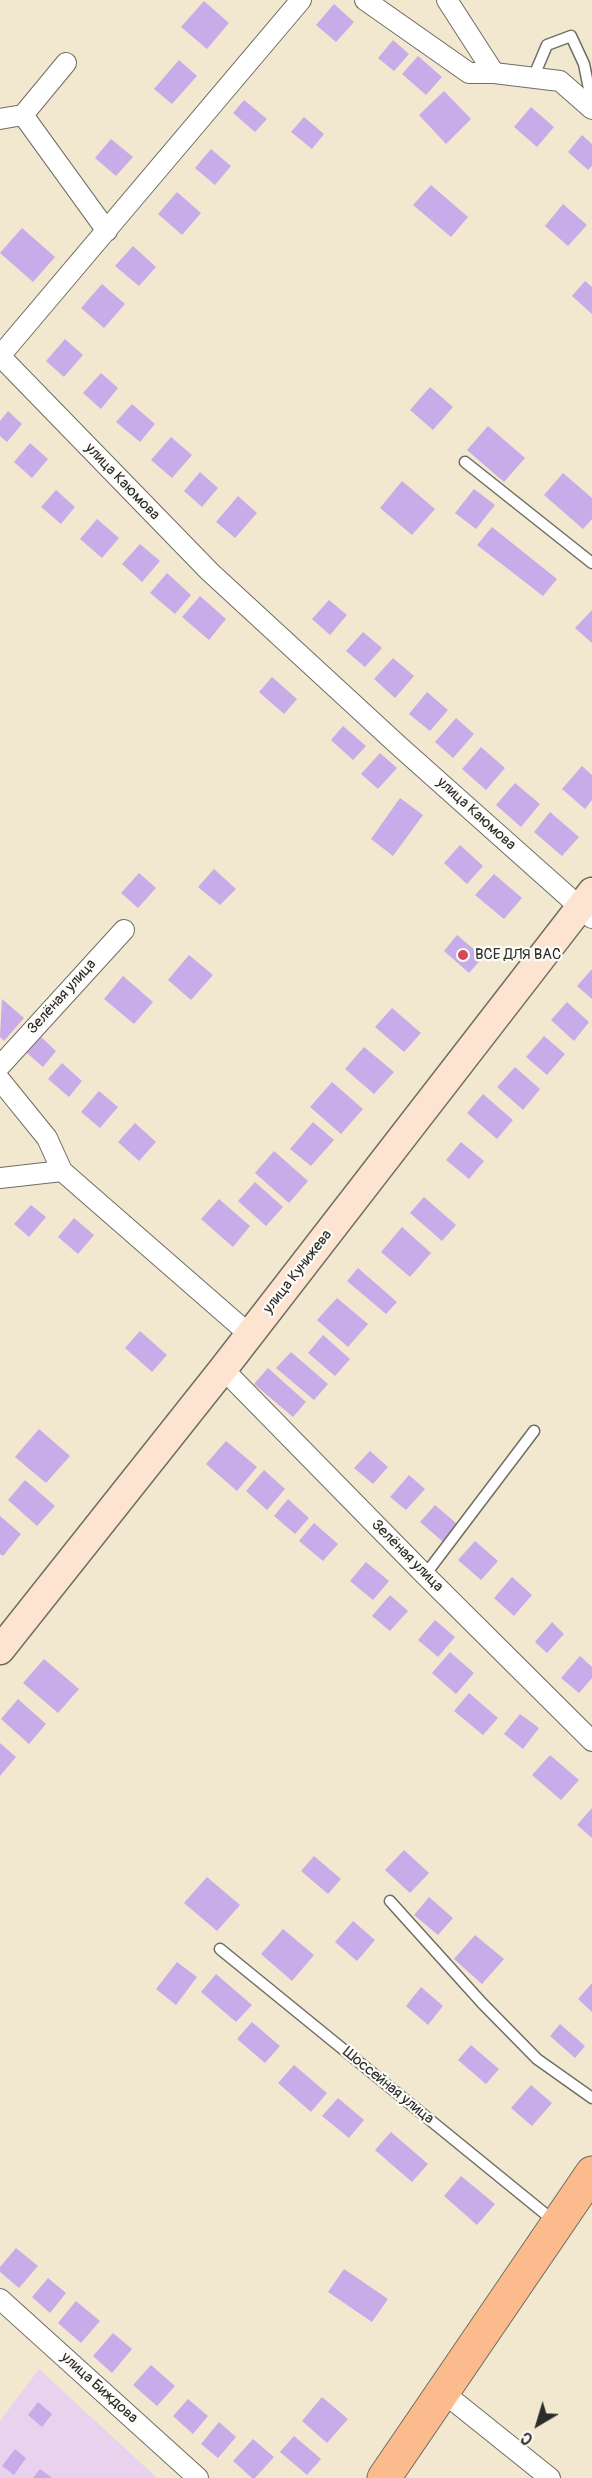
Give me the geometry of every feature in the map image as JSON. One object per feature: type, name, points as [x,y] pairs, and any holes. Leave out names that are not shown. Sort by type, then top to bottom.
[{"type":"highway","points":[[384,2478],[592,2173]]},
{"type":"street","name":"улица Каюмова","points":[[301,0],[0,356],[210,572],[588,906]]},
{"type":"street","points":[[365,0],[469,73],[494,73],[560,81],[592,107]]},
{"type":"street","points":[[447,0],[494,73]]},
{"type":"street","points":[[0,118],[23,115],[66,63]]},
{"type":"street","points":[[23,115],[107,231]]},
{"type":"street","name":"улица Кунижева","points":[[0,1650],[588,906]]},
{"type":"street","name":"Зелёная улица","points":[[0,1066],[124,930]]},
{"type":"street","points":[[0,1080],[47,1138],[62,1171],[250,1335]]},
{"type":"street","points":[[0,1178],[62,1171]]},
{"type":"street","name":"Зелёная улица","points":[[224,1369],[425,1575],[592,1741]]},
{"type":"street","name":"улица Биждова","points":[[0,2299],[198,2478]]},
{"type":"street","points":[[444,2393],[550,2478]]},
{"type":"lane","points":[[533,78],[547,45],[571,36],[584,64],[592,107]]},
{"type":"lane","points":[[465,462],[592,563]]},
{"type":"lane","points":[[425,1575],[534,1431]]},
{"type":"lane","points":[[390,1901],[482,2003],[537,2059],[592,2098]]},
{"type":"lane","name":"Шоссейная улица","points":[[220,1949],[557,2223]]},
{"type":"shaded area","points":[[39,2369],[157,2478],[0,2478],[0,2421]]},
{"type":"building","points":[[204,1],[229,23],[207,49],[181,27]]},
{"type":"building","points":[[334,4],[354,22],[336,42],[316,25]]},
{"type":"building","points":[[393,40],[409,54],[394,71],[378,58]]},
{"type":"building","points":[[418,56],[442,77],[426,95],[402,74]]},
{"type":"building","points":[[179,60],[197,76],[172,104],[154,89]]},
{"type":"building","points":[[444,91],[471,119],[446,144],[419,115]]},
{"type":"building","points":[[244,100],[267,119],[255,132],[233,113]]},
{"type":"building","points":[[531,107],[554,127],[537,147],[514,127]]},
{"type":"building","points":[[304,117],[324,134],[312,149],[291,132]]},
{"type":"building","points":[[582,135],[592,144],[592,166],[588,170],[568,152]]},
{"type":"building","points":[[111,139],[133,157],[116,176],[95,158]]},
{"type":"building","points":[[211,149],[231,166],[215,185],[195,168]]},
{"type":"building","points":[[431,185],[468,217],[451,237],[413,205]]},
{"type":"building","points":[[177,192],[201,213],[182,235],[158,214]]},
{"type":"building","points":[[563,204],[587,225],[568,246],[545,226]]},
{"type":"building","points":[[22,228],[55,257],[33,282],[0,253]]},
{"type":"building","points":[[133,246],[156,267],[139,286],[115,266]]},
{"type":"building","points":[[585,281],[592,287],[592,314],[572,296]]},
{"type":"building","points":[[102,284],[125,304],[104,328],[81,308]]},
{"type":"building","points":[[65,339],[83,355],[64,377],[46,361]]},
{"type":"building","points":[[101,373],[118,388],[101,409],[83,393]]},
{"type":"building","points":[[430,387],[453,407],[433,430],[410,410]]},
{"type":"building","points":[[132,404],[155,424],[140,442],[116,422]]},
{"type":"building","points":[[8,411],[22,424],[7,442],[0,436],[0,421]]},
{"type":"building","points":[[488,426],[525,458],[504,482],[467,450]]},
{"type":"building","points":[[171,437],[192,455],[172,478],[151,460]]},
{"type":"building","points":[[30,443],[48,459],[32,478],[14,462]]},
{"type":"building","points":[[200,472],[218,488],[202,507],[184,491]]},
{"type":"building","points":[[563,473],[592,498],[592,519],[583,529],[544,495]]},
{"type":"building","points":[[402,481],[435,509],[412,535],[380,508]]},
{"type":"building","points":[[474,489],[495,505],[476,529],[455,513]]},
{"type":"building","points":[[56,490],[75,507],[61,524],[41,507]]},
{"type":"building","points":[[238,496],[257,513],[235,538],[216,522]]},
{"type":"building","points":[[97,519],[119,538],[102,558],[80,539]]},
{"type":"building","points":[[492,527],[557,579],[543,596],[477,545]]},
{"type":"building","points":[[140,544],[160,561],[142,582],[122,564]]},
{"type":"building","points":[[167,573],[191,595],[175,614],[150,593]]},
{"type":"building","points":[[200,596],[226,619],[209,640],[182,617]]},
{"type":"building","points":[[329,600],[347,615],[330,635],[312,619]]},
{"type":"building","points":[[592,610],[592,643],[575,628]]},
{"type":"building","points":[[363,632],[382,648],[365,667],[346,651]]},
{"type":"building","points":[[393,658],[414,676],[395,698],[374,679]]},
{"type":"building","points":[[272,677],[297,699],[284,714],[259,692]]},
{"type":"building","points":[[427,692],[448,710],[430,731],[409,714]]},
{"type":"building","points":[[456,718],[474,734],[453,758],[435,742]]},
{"type":"building","points":[[343,726],[366,746],[353,760],[331,740]]},
{"type":"building","points":[[481,747],[505,768],[486,790],[462,769]]},
{"type":"building","points":[[380,753],[397,768],[378,789],[361,774]]},
{"type":"building","points":[[582,766],[592,775],[592,800],[585,809],[562,789]]},
{"type":"building","points":[[515,783],[540,804],[521,827],[496,805]]},
{"type":"building","points":[[400,798],[423,815],[393,856],[371,839]]},
{"type":"building","points":[[550,812],[579,837],[562,856],[534,832]]},
{"type":"building","points":[[460,845],[483,866],[467,884],[444,863]]},
{"type":"building","points":[[214,869],[236,889],[220,905],[198,887]]},
{"type":"building","points":[[139,873],[156,888],[138,908],[121,893]]},
{"type":"building","points":[[494,874],[522,898],[504,919],[475,895]]},
{"type":"building","points":[[457,935],[483,957],[469,973],[444,951]]},
{"type":"building","points":[[189,955],[213,975],[191,1000],[168,980]]},
{"type":"building","points":[[592,969],[592,999],[577,986]]},
{"type":"building","points":[[123,976],[153,1002],[134,1024],[104,999]]},
{"type":"building","points":[[2,999],[24,1018],[4,1041],[0,1037]]},
{"type":"building","points":[[567,1002],[589,1022],[574,1041],[551,1020]]},
{"type":"building","points":[[392,1008],[421,1033],[404,1052],[375,1027]]},
{"type":"building","points":[[544,1036],[565,1054],[547,1075],[526,1057]]},
{"type":"building","points":[[41,1037],[56,1051],[43,1067],[27,1053]]},
{"type":"building","points":[[364,1047],[394,1072],[374,1094],[345,1069]]},
{"type":"building","points":[[62,1063],[82,1081],[69,1097],[48,1079]]},
{"type":"building","points":[[515,1067],[540,1089],[523,1110],[497,1087]]},
{"type":"building","points":[[332,1082],[363,1109],[341,1134],[310,1107]]},
{"type":"building","points":[[99,1091],[118,1107],[100,1128],[81,1112]]},
{"type":"building","points":[[483,1094],[513,1120],[497,1139],[467,1113]]},
{"type":"building","points":[[313,1122],[334,1140],[311,1166],[290,1149]]},
{"type":"building","points":[[135,1123],[156,1142],[139,1161],[118,1142]]},
{"type":"building","points":[[461,1142],[484,1161],[469,1179],[446,1160]]},
{"type":"building","points":[[274,1151],[308,1181],[289,1203],[255,1173]]},
{"type":"building","points":[[255,1182],[283,1207],[266,1226],[238,1201]]},
{"type":"building","points":[[424,1197],[456,1225],[442,1241],[410,1213]]},
{"type":"building","points":[[219,1199],[250,1226],[233,1247],[201,1219]]},
{"type":"building","points":[[31,1205],[46,1217],[29,1237],[14,1224]]},
{"type":"building","points":[[74,1218],[94,1235],[78,1254],[58,1237]]},
{"type":"building","points":[[402,1227],[431,1253],[410,1277],[381,1252]]},
{"type":"building","points":[[358,1268],[397,1302],[386,1314],[347,1281]]},
{"type":"building","points":[[337,1298],[368,1324],[348,1347],[317,1320]]},
{"type":"building","points":[[140,1331],[167,1355],[152,1372],[125,1348]]},
{"type":"building","points":[[323,1335],[350,1359],[335,1376],[308,1353]]},
{"type":"building","points":[[291,1352],[328,1384],[314,1400],[276,1368]]},
{"type":"building","points":[[268,1368],[306,1402],[293,1417],[254,1384]]},
{"type":"building","points":[[39,1429],[70,1456],[46,1483],[15,1457]]},
{"type":"building","points":[[226,1441],[257,1467],[237,1491],[206,1464]]},
{"type":"building","points":[[370,1451],[388,1467],[373,1484],[354,1468]]},
{"type":"building","points":[[264,1470],[285,1489],[267,1510],[246,1491]]},
{"type":"building","points":[[409,1475],[425,1489],[406,1510],[390,1497]]},
{"type":"building","points":[[25,1480],[55,1506],[37,1526],[8,1500]]},
{"type":"building","points":[[288,1499],[309,1518],[295,1534],[274,1516]]},
{"type":"building","points":[[435,1505],[464,1530],[449,1547],[420,1522]]},
{"type":"building","points":[[0,1516],[21,1534],[3,1556],[0,1554]]},
{"type":"building","points":[[314,1523],[338,1544],[323,1561],[299,1541]]},
{"type":"building","points":[[475,1541],[498,1561],[481,1580],[458,1560]]},
{"type":"building","points":[[366,1562],[389,1581],[373,1600],[350,1581]]},
{"type":"building","points":[[512,1577],[532,1595],[514,1616],[494,1598]]},
{"type":"building","points":[[390,1595],[408,1611],[390,1631],[372,1616]]},
{"type":"building","points":[[435,1620],[455,1637],[438,1657],[418,1640]]},
{"type":"building","points":[[552,1622],[564,1634],[547,1653],[535,1642]]},
{"type":"building","points":[[450,1652],[474,1673],[456,1694],[432,1673]]},
{"type":"building","points":[[580,1656],[592,1667],[592,1678],[579,1693],[561,1678]]},
{"type":"building","points":[[44,1659],[79,1689],[58,1713],[23,1683]]},
{"type":"building","points":[[469,1693],[498,1718],[483,1735],[454,1711]]},
{"type":"building","points":[[18,1699],[46,1724],[29,1744],[1,1719]]},
{"type":"building","points":[[520,1714],[539,1728],[523,1749],[504,1734]]},
{"type":"building","points":[[0,1743],[16,1757],[0,1776]]},
{"type":"building","points":[[550,1755],[579,1780],[561,1800],[532,1775]]},
{"type":"building","points":[[592,1808],[592,1838],[577,1825]]},
{"type":"building","points":[[404,1850],[429,1873],[410,1893],[385,1870]]},
{"type":"building","points":[[314,1856],[341,1879],[328,1894],[301,1871]]},
{"type":"building","points":[[207,1877],[240,1905],[217,1931],[184,1903]]},
{"type":"building","points":[[429,1897],[453,1918],[438,1935],[414,1915]]},
{"type":"building","points":[[353,1921],[375,1940],[357,1961],[335,1942]]},
{"type":"building","points":[[283,1929],[314,1955],[292,1981],[261,1954]]},
{"type":"building","points":[[475,1935],[504,1959],[482,1984],[454,1959]]},
{"type":"building","points":[[177,1962],[197,1977],[176,2005],[156,1989]]},
{"type":"building","points":[[216,1974],[252,2005],[236,2022],[201,1992]]},
{"type":"building","points":[[592,1983],[592,2012],[578,1999]]},
{"type":"building","points":[[421,1987],[443,2006],[428,2025],[406,2006]]},
{"type":"building","points":[[252,2022],[280,2046],[265,2063],[237,2039]]},
{"type":"building","points":[[560,2024],[585,2046],[575,2058],[550,2036]]},
{"type":"building","points":[[471,2045],[499,2069],[486,2084],[458,2060]]},
{"type":"building","points":[[294,2065],[327,2093],[311,2112],[278,2083]]},
{"type":"building","points":[[531,2085],[552,2103],[532,2126],[511,2108]]},
{"type":"building","points":[[338,2098],[364,2120],[349,2138],[322,2116]]},
{"type":"building","points":[[391,2132],[428,2164],[412,2182],[375,2150]]},
{"type":"building","points":[[461,2176],[495,2204],[477,2225],[444,2196]]},
{"type":"building","points":[[16,2248],[38,2266],[19,2288],[0,2272],[0,2267]]},
{"type":"building","points":[[344,2269],[388,2299],[372,2322],[328,2292]]},
{"type":"building","points":[[48,2278],[66,2293],[50,2313],[32,2297]]},
{"type":"building","points":[[76,2301],[100,2321],[81,2343],[58,2323]]},
{"type":"building","points":[[113,2333],[132,2349],[112,2373],[93,2356]]},
{"type":"building","points":[[151,2365],[175,2386],[157,2406],[133,2385]]},
{"type":"building","points":[[322,2397],[348,2419],[327,2443],[302,2421]]},
{"type":"building","points":[[188,2399],[208,2416],[193,2434],[173,2416]]},
{"type":"building","points":[[38,2402],[52,2414],[42,2427],[28,2415]]},
{"type":"building","points":[[219,2422],[236,2437],[218,2458],[201,2444]]},
{"type":"building","points":[[294,2436],[321,2459],[307,2475],[280,2452]]},
{"type":"building","points":[[253,2439],[274,2457],[255,2478],[252,2478],[233,2461]]},
{"type":"building","points":[[15,2449],[26,2458],[14,2475],[2,2466]]},
{"type":"building","points":[[40,2469],[52,2478],[33,2478]]},
{"type":"place","name":"ВСЕ ДЛЯ ВАС","points":[[463,955]]}]
